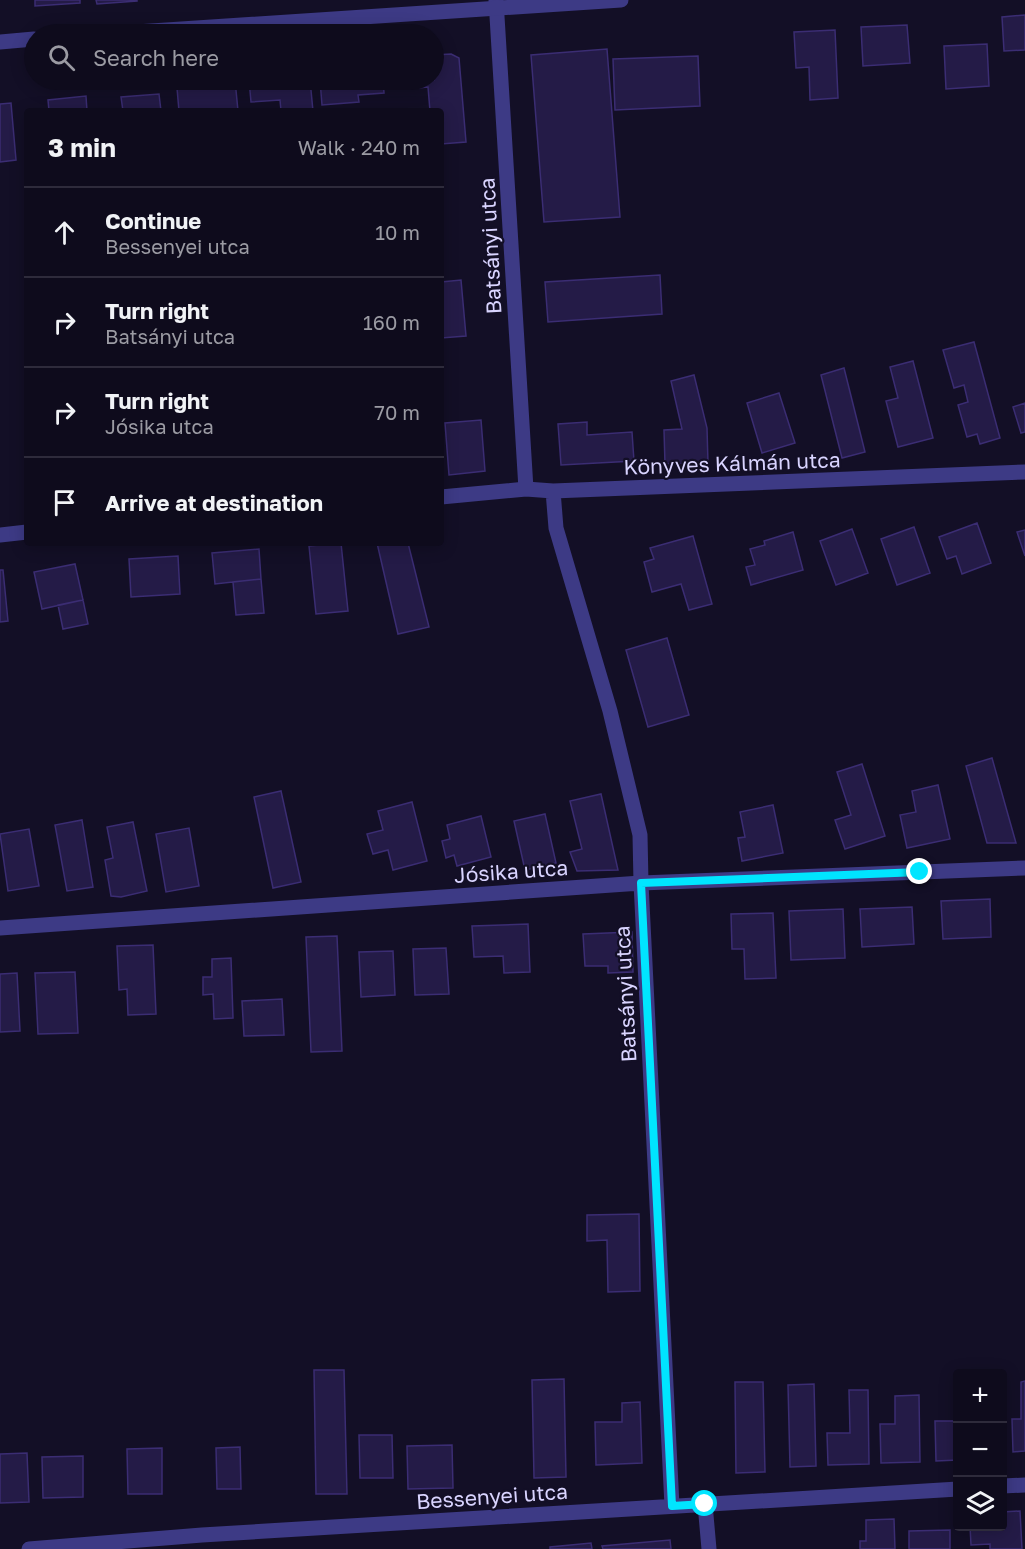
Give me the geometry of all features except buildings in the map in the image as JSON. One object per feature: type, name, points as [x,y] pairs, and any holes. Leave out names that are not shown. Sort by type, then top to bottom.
[{"type":"street","points":[[236,24],[497,4],[621,0]]},
{"type":"street","name":"Batsányi utca","points":[[497,4],[526,489]]},
{"type":"street","points":[[0,42],[24,40]]},
{"type":"street","name":"Könyves Kálmán utca","points":[[444,497],[526,489],[553,491],[1025,472]]},
{"type":"street","name":"Batsányi utca","points":[[553,491],[556,528],[610,711],[640,835],[672,1506]]},
{"type":"street","points":[[0,535],[24,532]]},
{"type":"street","name":"Jósika utca","points":[[0,928],[641,883],[1025,868]]},
{"type":"street","points":[[1007,1486],[1025,1485]]},
{"type":"street","name":"Bessenyei utca","points":[[29,1549],[202,1535],[953,1489]]},
{"type":"street","points":[[705,1504],[709,1549]]},
{"type":"route","points":[[705,1504],[672,1506],[641,883],[920,872]]}]
